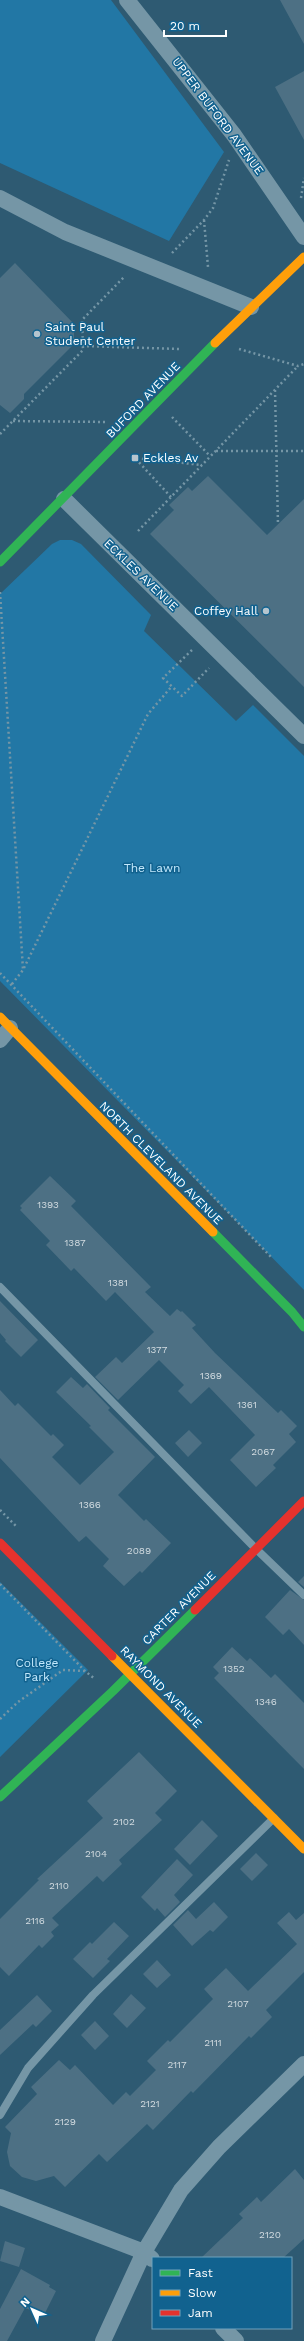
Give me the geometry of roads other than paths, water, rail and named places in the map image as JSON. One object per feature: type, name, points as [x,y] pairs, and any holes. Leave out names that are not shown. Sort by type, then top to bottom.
[{"type":"street","name":"UPPER BUFORD AVENUE","points":[[127,0],[234,135],[304,237]]},
{"type":"street","points":[[0,198],[65,232],[251,307]]},
{"type":"street","name":"BUFORD AVENUE","points":[[0,562],[64,499],[251,307],[304,257]]},
{"type":"street","name":"ECKLES AVENUE","points":[[64,499],[304,736]]},
{"type":"street","name":"NORTH CLEVELAND AVENUE","points":[[3,1028],[292,1312],[304,1327]]},
{"type":"street","name":"CARTER AVENUE","points":[[0,1797],[131,1673],[304,1501]]},
{"type":"street","name":"RAYMOND AVENUE","points":[[0,1543],[131,1673],[304,1849]]},
{"type":"street","points":[[103,2341],[149,2256],[181,2190],[219,2147],[304,2064]]},
{"type":"street","points":[[0,2197],[149,2256]]},
{"type":"street","points":[[224,2329],[236,2341]]},
{"type":"lane","points":[[0,1288],[256,1549],[304,1595]]},
{"type":"lane","points":[[0,2115],[28,2068],[93,1995],[274,1818]]},
{"type":"place","name":"Saint Paul Student Center","points":[[37,334]]},
{"type":"place","name":"Eckles Av","points":[[135,458]]},
{"type":"place","name":"Coffey Hall","points":[[266,611]]},
{"type":"park label","name":"The Lawn","points":[[152,868]]},
{"type":"park label","name":"College Park","points":[[37,1670]]}]
